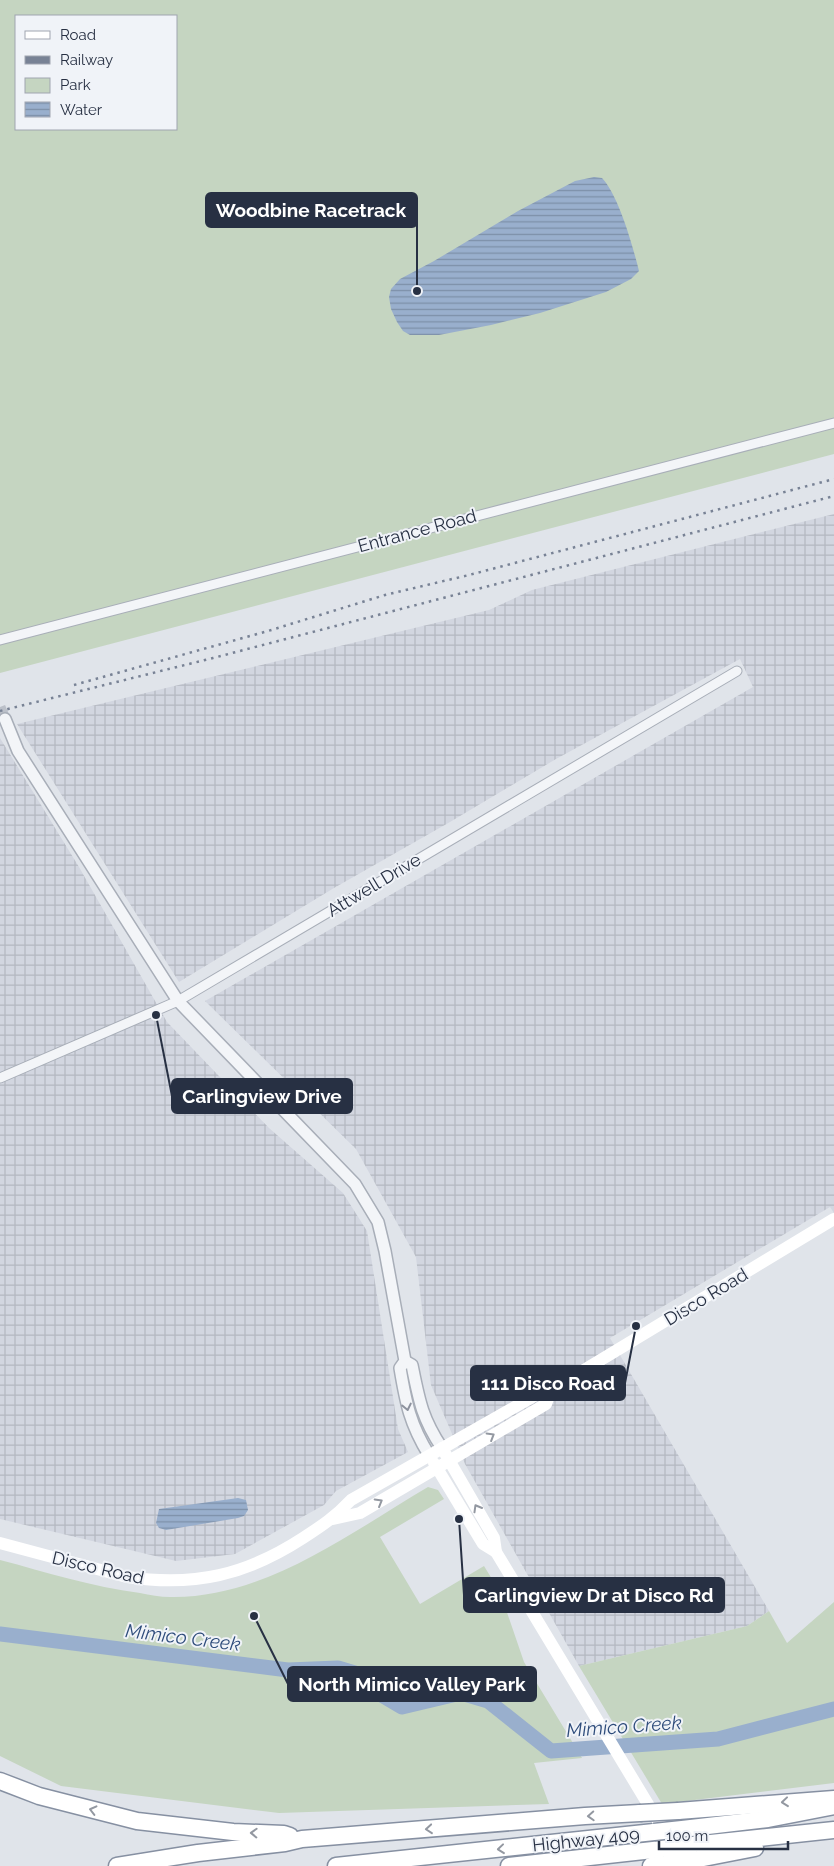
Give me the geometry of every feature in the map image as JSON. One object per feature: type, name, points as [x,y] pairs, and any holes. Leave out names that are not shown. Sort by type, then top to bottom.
[{"type":"highway","points":[[0,1782],[39,1796],[137,1821],[233,1832],[284,1834],[302,1839]]},
{"type":"highway","points":[[117,1866],[198,1853],[285,1843],[302,1839],[585,1816],[834,1799]]},
{"type":"highway","name":"Highway 409","points":[[336,1866],[768,1819],[834,1806]]},
{"type":"highway","name":"Highway 409","points":[[509,1866],[665,1856],[692,1857],[834,1831]]},
{"type":"highway","points":[[651,1866],[665,1856]]},
{"type":"main road","name":"Disco Road","points":[[0,1544],[127,1577],[174,1581],[224,1574],[252,1565],[286,1549],[333,1519],[351,1500],[536,1395],[552,1390],[834,1219]]},
{"type":"main road","name":"Disco Road","points":[[333,1519],[360,1513],[449,1462],[546,1404],[552,1390]]},
{"type":"main road","points":[[442,1448],[494,1538],[496,1552],[629,1774],[692,1857]]},
{"type":"main road","points":[[429,1455],[484,1544],[496,1552]]},
{"type":"street","name":"Entrance Road","points":[[0,640],[834,423]]},
{"type":"street","name":"Attwell Drive","points":[[0,1078],[178,1001],[736,671]]},
{"type":"street","points":[[5,720],[18,751],[178,1001],[355,1184],[368,1204],[378,1222],[386,1251],[404,1361],[400,1368],[409,1417],[429,1455]]},
{"type":"street","points":[[404,1361],[412,1365],[428,1428],[442,1448]]},
{"type":"shaded area","points":[[834,514],[834,1213],[830,1207],[610,1338],[769,1611],[747,1626],[579,1666],[465,1464],[431,1385],[416,1257],[356,1149],[205,1001],[753,687],[740,659],[556,759],[334,888],[179,982],[17,724],[489,610],[532,590]]},
{"type":"shaded area","points":[[0,738],[79,867],[167,1022],[269,1128],[343,1193],[367,1231],[398,1429],[408,1452],[336,1491],[324,1505],[235,1554],[176,1561],[0,1519]]},
{"type":"green space","points":[[0,0],[834,0],[834,454],[0,673]]},
{"type":"green space","points":[[428,1487],[438,1490],[444,1499],[380,1537],[420,1604],[484,1566],[500,1592],[524,1662],[582,1758],[534,1763],[549,1804],[279,1813],[61,1786],[0,1756],[0,1632],[171,1660],[180,1655],[0,1628],[0,1560],[69,1579],[155,1596],[205,1595],[239,1587],[305,1560],[337,1543]]},
{"type":"green space","points":[[834,1602],[834,1783],[662,1804],[579,1666],[747,1626],[769,1611],[787,1643]]},
{"type":"water","points":[[594,177],[602,178],[608,186],[625,222],[639,271],[631,279],[606,292],[540,313],[491,325],[439,335],[410,335],[403,331],[391,309],[389,297],[391,289],[400,279],[518,211],[575,181]]},
{"type":"water","points":[[238,1498],[246,1500],[248,1510],[244,1516],[238,1518],[166,1530],[159,1528],[156,1523],[159,1509]]},
{"type":"waterway","name":"Mimico Creek","points":[[0,1634],[288,1670],[338,1668],[368,1677],[380,1694],[402,1707],[461,1693],[488,1701],[551,1751],[718,1739],[834,1709]]},
{"type":"tunnel","points":[[0,707],[5,719]]},
{"type":"railway","points":[[74,685],[268,631],[385,595],[469,575],[834,479]]},
{"type":"railway","points":[[0,711],[213,658],[834,496]]},
{"type":"place","name":"Woodbine Racetrack","points":[[417,291]]},
{"type":"place","name":"Carlingview Drive","points":[[156,1015]]},
{"type":"place","name":"111 Disco Road","points":[[636,1326]]},
{"type":"place","name":"Carlingview Dr at Disco Rd","points":[[459,1519]]},
{"type":"place","name":"North Mimico Valley Park","points":[[254,1616]]}]
